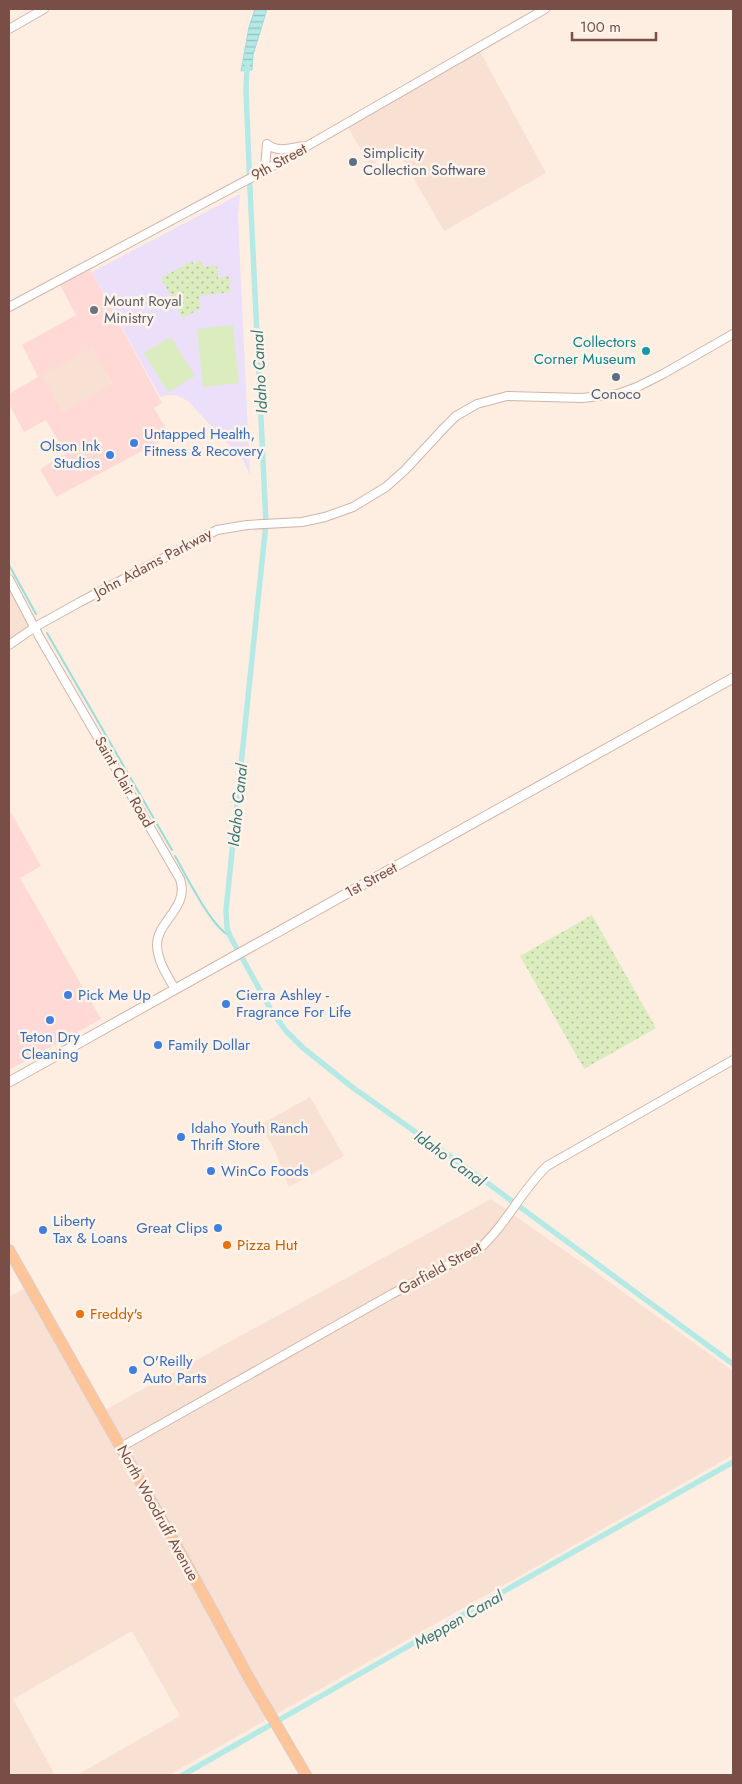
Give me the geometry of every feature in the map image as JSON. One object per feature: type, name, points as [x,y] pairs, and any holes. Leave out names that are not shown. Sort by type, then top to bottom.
[{"type":"main road","name":"1st Street","points":[[9,1082],[733,678]]},
{"type":"main road","name":"North Woodruff Avenue","points":[[9,1250],[278,1729],[306,1775]]},
{"type":"street","points":[[9,29],[44,9]]},
{"type":"street","name":"9th Street","points":[[9,307],[262,172],[545,9]]},
{"type":"street","points":[[262,172],[265,168],[267,144],[277,150],[308,145]]},
{"type":"street","name":"John Adams Parkway","points":[[9,645],[35,627],[216,530],[230,526],[302,522],[325,517],[368,500],[405,470],[456,416],[477,404],[507,396],[582,398],[618,394],[663,374],[733,334]]},
{"type":"street","name":"Saint Clair Road","points":[[9,579],[180,880],[182,891],[180,900],[157,942],[161,964],[175,989]]},
{"type":"street","name":"Garfield Street","points":[[121,1447],[392,1294],[479,1249],[491,1238],[536,1177],[556,1160],[733,1060]]},
{"type":"shaded area","points":[[478,48],[546,173],[444,231],[397,149],[370,165],[346,124]]},
{"type":"shaded area","points":[[240,195],[238,216],[250,475],[243,460],[188,401],[176,395],[160,397],[92,272]]},
{"type":"shaded area","points":[[88,265],[162,403],[154,408],[170,436],[56,497],[40,469],[66,454],[46,420],[24,432],[9,404],[9,394],[38,377],[22,345],[76,315],[58,281]],"holes":[[[92,348],[112,384],[63,412],[42,375]]]},
{"type":"shaded area","points":[[92,347],[112,385],[63,412],[42,375]]},
{"type":"shaded area","points":[[9,580],[35,627],[9,645]]},
{"type":"shaded area","points":[[9,809],[41,866],[20,878],[101,1019],[9,1070]]},
{"type":"shaded area","points":[[310,1097],[344,1156],[289,1187],[275,1151],[260,1125]]},
{"type":"shaded area","points":[[491,1199],[733,1371],[733,1455],[169,1775],[77,1775],[180,1716],[132,1631],[13,1699],[55,1775],[9,1775],[9,1297],[29,1286],[101,1412]]},
{"type":"green space","points":[[200,260],[204,267],[217,265],[218,278],[229,276],[231,292],[199,296],[201,308],[183,318],[161,278],[192,261],[194,264]]},
{"type":"green space","points":[[233,325],[239,383],[203,387],[197,329]]},
{"type":"green space","points":[[171,337],[195,376],[168,392],[144,353]]},
{"type":"green space","points":[[592,915],[656,1028],[584,1069],[520,956]]},
{"type":"water","points":[[255,9],[267,9],[253,55],[252,70],[241,71],[249,27]]},
{"type":"waterway","name":"Idaho Canal","points":[[247,65],[246,91],[250,189],[266,523],[226,910],[227,928],[271,1010],[286,1031],[302,1047],[352,1087],[482,1179],[733,1364]]},
{"type":"waterway","points":[[9,565],[36,614]]},
{"type":"waterway","points":[[47,633],[172,850]]},
{"type":"waterway","points":[[175,856],[207,912],[223,931],[230,936]]},
{"type":"waterway","name":"Meppen Canal","points":[[183,1775],[733,1462]]},
{"type":"place","name":"Simplicity Collection Software","points":[[353,162]]},
{"type":"place","name":"Mount Royal Ministry","points":[[94,310]]},
{"type":"place","name":"Collectors Corner Museum","points":[[646,351]]},
{"type":"place","name":"Conoco","points":[[616,377]]},
{"type":"place","name":"Untapped Health, Fitness & Recovery","points":[[134,443]]},
{"type":"place","name":"Olson Ink Studios","points":[[110,455]]},
{"type":"place","name":"Pick Me Up","points":[[68,995]]},
{"type":"place","name":"Cierra Ashley - Fragrance For Life","points":[[226,1004]]},
{"type":"place","name":"Teton Dry Cleaning","points":[[50,1020]]},
{"type":"place","name":"Family Dollar","points":[[158,1045]]},
{"type":"place","name":"Idaho Youth Ranch Thrift Store","points":[[181,1137]]},
{"type":"place","name":"WinCo Foods","points":[[211,1171]]},
{"type":"place","name":"Great Clips","points":[[218,1228]]},
{"type":"place","name":"Liberty Tax & Loans","points":[[43,1230]]},
{"type":"place","name":"Pizza Hut","points":[[227,1245]]},
{"type":"place","name":"Freddy's","points":[[80,1314]]},
{"type":"place","name":"O'Reilly Auto Parts","points":[[133,1370]]}]
